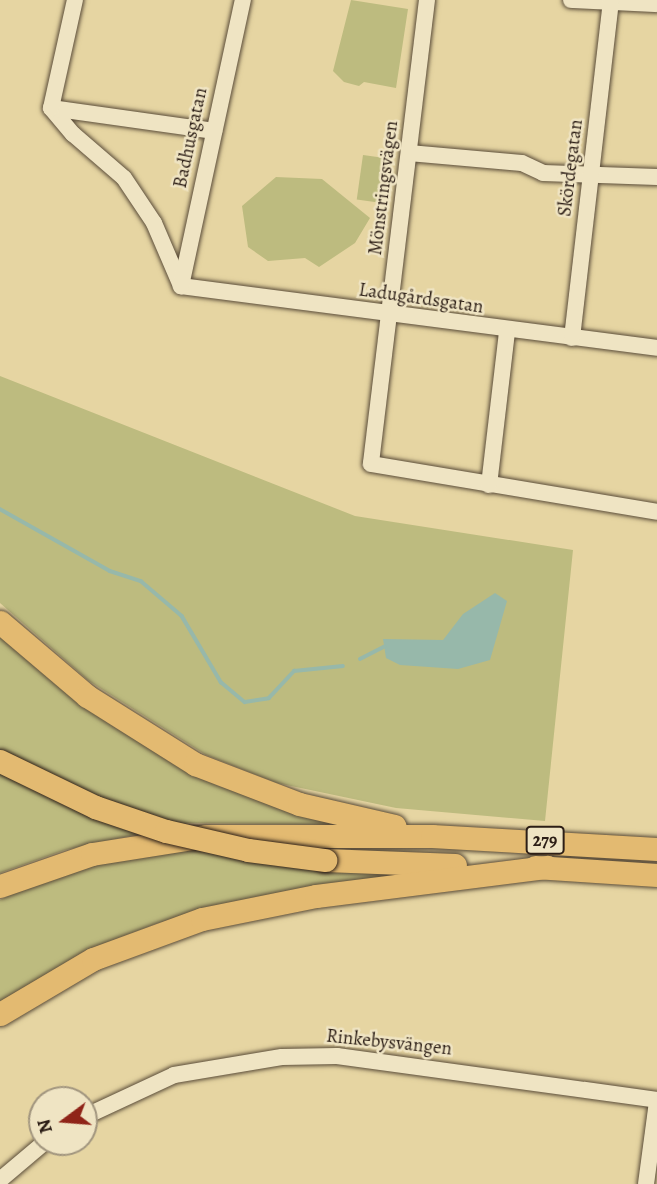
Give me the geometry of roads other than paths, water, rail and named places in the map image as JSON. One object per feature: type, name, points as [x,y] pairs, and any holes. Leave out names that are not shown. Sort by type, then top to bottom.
[{"type":"highway","points":[[0,622],[55,671],[155,742],[229,779],[299,804],[432,836]]},
{"type":"highway","name":"279","points":[[0,761],[95,807],[166,831],[248,850],[325,860],[547,867],[657,875]]},
{"type":"highway","points":[[0,887],[92,854],[141,843],[206,836],[432,836]]},
{"type":"highway","name":"279","points":[[432,836],[657,849]]},
{"type":"highway","points":[[0,1013],[93,959],[202,919],[316,896],[547,867]]},
{"type":"street","points":[[51,108],[75,0]]},
{"type":"street","name":"Badhusgatan","points":[[181,286],[243,0]]},
{"type":"street","name":"Mönstringsvägen","points":[[427,0],[371,464],[489,485]]},
{"type":"street","points":[[571,0],[657,5]]},
{"type":"street","name":"Skördegatan","points":[[572,338],[611,3]]},
{"type":"street","points":[[51,108],[214,131]]},
{"type":"street","points":[[51,108],[73,134],[124,178],[154,223],[181,286]]},
{"type":"street","points":[[409,153],[591,175],[657,177]]},
{"type":"street","name":"Ladugårdsgatan","points":[[181,286],[390,316],[657,348]]},
{"type":"street","points":[[507,331],[489,485],[657,512]]},
{"type":"street","name":"Rinkebysvängen","points":[[98,1110],[174,1075],[282,1057],[359,1058],[657,1101]]},
{"type":"street","points":[[646,1184],[657,1101]]},
{"type":"street","points":[[0,1180],[28,1156]]},
{"type":"waterway","points":[[0,509],[110,571],[141,581],[182,616],[221,682],[245,702],[269,698],[294,671],[343,666]]},
{"type":"waterway","points":[[360,659],[384,647]]}]
